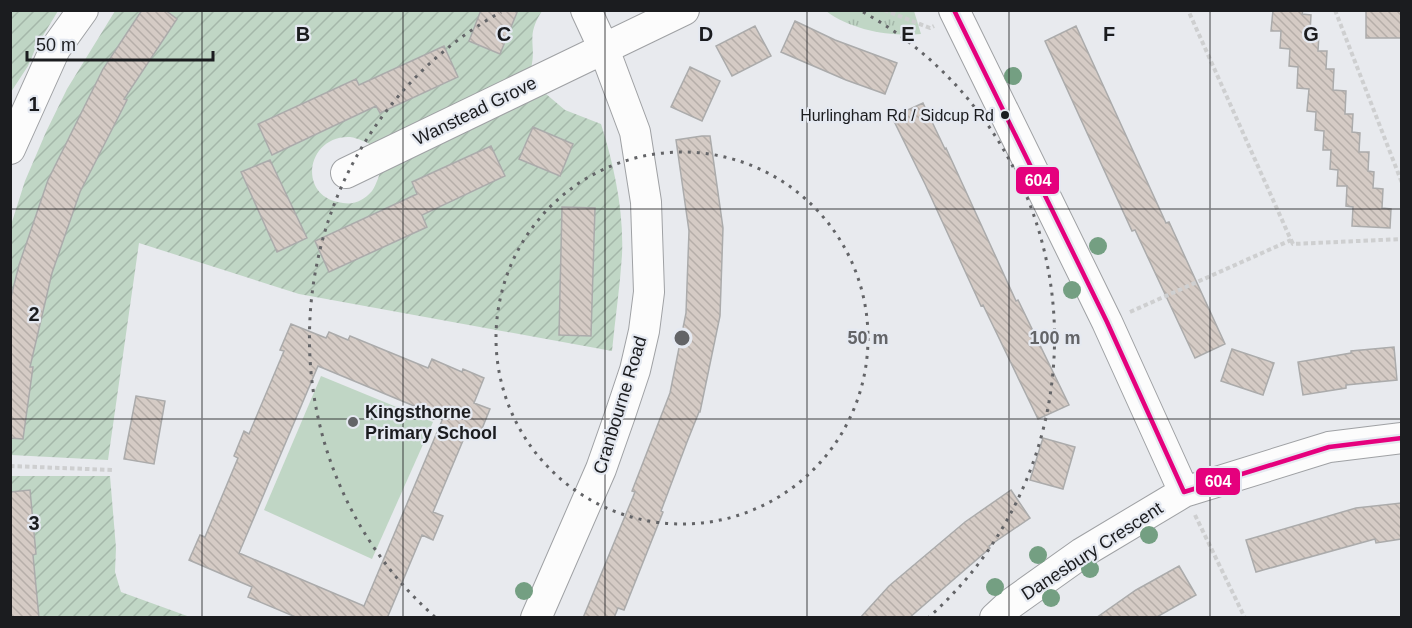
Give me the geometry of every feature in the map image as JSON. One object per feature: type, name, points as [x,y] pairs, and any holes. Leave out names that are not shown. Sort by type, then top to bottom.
[{"type":"street","points":[[10,149],[55,50],[83,10]]},
{"type":"street","name":"Cranbourne Road","points":[[536,618],[601,469],[616,426],[644,331],[649,292],[646,202],[635,132],[604,49],[586,10]]},
{"type":"street","name":"Wanstead Grove","points":[[346,173],[684,10]]},
{"type":"street","points":[[954,10],[1107,322],[1184,492]]},
{"type":"street","name":"Danesbury Crescent","points":[[995,618],[1010,604],[1082,553],[1184,492],[1329,447],[1401,438]]},
{"type":"path","points":[[1188,10],[1293,244],[1401,239]]},
{"type":"path","points":[[1335,10],[1401,183]]},
{"type":"path","points":[[1107,322],[1291,240]]},
{"type":"path","points":[[10,466],[113,470]]},
{"type":"path","points":[[1184,492],[1245,618]]},
{"type":"green space","points":[[11,10],[58,11],[11,92]]},
{"type":"green space","points":[[115,11],[542,11],[534,28],[531,68],[376,147],[350,137],[335,139],[324,146],[316,156],[312,167],[313,179],[318,190],[328,199],[343,203],[359,201],[372,191],[383,166],[537,92],[546,94],[565,110],[601,124],[617,188],[622,238],[612,351],[299,294],[139,243],[108,460],[11,455],[11,225],[25,181],[46,132],[67,89]]},
{"type":"green space","points":[[826,11],[914,11],[921,34],[871,31],[847,23]]},
{"type":"green space","points":[[321,376],[433,422],[372,559],[264,510]]},
{"type":"green space","points":[[11,476],[110,476],[116,548],[115,572],[121,592],[190,617],[11,618]]},
{"type":"building","points":[[142,10],[165,10],[177,19],[124,99],[127,100],[80,192],[52,273],[30,367],[33,367],[23,439],[10,438],[10,301],[19,265],[48,180],[103,69]]},
{"type":"building","points":[[481,10],[518,10],[500,54],[469,41]]},
{"type":"building","points":[[1273,10],[1303,10],[1302,14],[1311,15],[1310,33],[1319,34],[1318,51],[1327,51],[1326,69],[1334,69],[1333,90],[1346,91],[1345,114],[1353,114],[1352,132],[1360,133],[1359,152],[1369,152],[1368,171],[1374,172],[1373,188],[1383,189],[1382,208],[1391,209],[1390,228],[1352,226],[1353,207],[1346,206],[1347,186],[1337,186],[1338,170],[1330,169],[1331,150],[1323,150],[1324,131],[1315,130],[1316,112],[1307,111],[1309,89],[1297,88],[1298,67],[1289,66],[1290,49],[1280,48],[1281,31],[1271,31]]},
{"type":"building","points":[[1366,10],[1401,10],[1401,38],[1366,38]]},
{"type":"building","points":[[795,21],[835,40],[897,63],[885,94],[781,52]]},
{"type":"building","points":[[755,26],[771,56],[732,76],[716,46]]},
{"type":"building","points":[[1076,26],[1166,223],[1169,222],[1225,344],[1195,358],[1135,230],[1132,231],[1045,41]]},
{"type":"building","points":[[444,46],[458,77],[380,113],[376,106],[272,155],[258,124],[356,79],[359,85]]},
{"type":"building","points":[[690,67],[720,81],[702,121],[671,107]]},
{"type":"building","points":[[923,103],[1016,301],[1018,300],[1069,405],[1038,419],[983,305],[981,306],[892,117]]},
{"type":"building","points":[[533,127],[573,144],[560,176],[519,159]]},
{"type":"building","points":[[710,136],[723,228],[720,316],[700,412],[624,610],[618,608],[614,618],[583,618],[635,492],[632,491],[670,393],[686,313],[689,231],[676,140]]},
{"type":"building","points":[[491,146],[505,176],[422,215],[427,227],[329,272],[315,241],[417,194],[412,182]]},
{"type":"building","points":[[270,160],[307,238],[277,252],[241,172]]},
{"type":"building","points":[[562,207],[595,208],[591,336],[559,335]]},
{"type":"building","points":[[291,324],[326,338],[329,332],[348,340],[350,336],[428,368],[432,359],[462,372],[463,369],[484,378],[474,403],[490,409],[479,436],[467,431],[433,512],[443,516],[433,540],[422,535],[388,616],[392,618],[298,618],[248,597],[252,587],[189,560],[200,535],[205,537],[238,458],[234,456],[244,431],[249,434],[284,351],[280,350]],"holes":[[[318,366],[443,418],[364,606],[239,553]]]},
{"type":"building","points":[[1394,347],[1397,380],[1346,385],[1346,388],[1303,395],[1298,362],[1351,353],[1351,351]]},
{"type":"building","points":[[1232,349],[1274,363],[1263,395],[1221,381]]},
{"type":"building","points":[[136,396],[165,401],[154,464],[124,459]]},
{"type":"building","points":[[1043,438],[1075,447],[1063,489],[1030,480]]},
{"type":"building","points":[[30,490],[39,618],[10,618],[10,492]]},
{"type":"building","points":[[1011,490],[1030,518],[989,546],[990,548],[909,618],[860,618],[889,586],[965,522]]},
{"type":"building","points":[[1401,503],[1401,539],[1376,543],[1375,539],[1256,572],[1246,540],[1356,508]]},
{"type":"building","points":[[1179,566],[1196,595],[1155,618],[1096,618],[1136,590]]},
{"type":"transit line","name":"604","points":[[954,10],[1107,322],[1184,492],[1329,447],[1402,438]]},
{"type":"place","name":"Hurlingham Rd / Sidcup Rd","points":[[1005,115]]},
{"type":"place","name":"Kingsthorne Primary School","points":[[353,422]]}]
